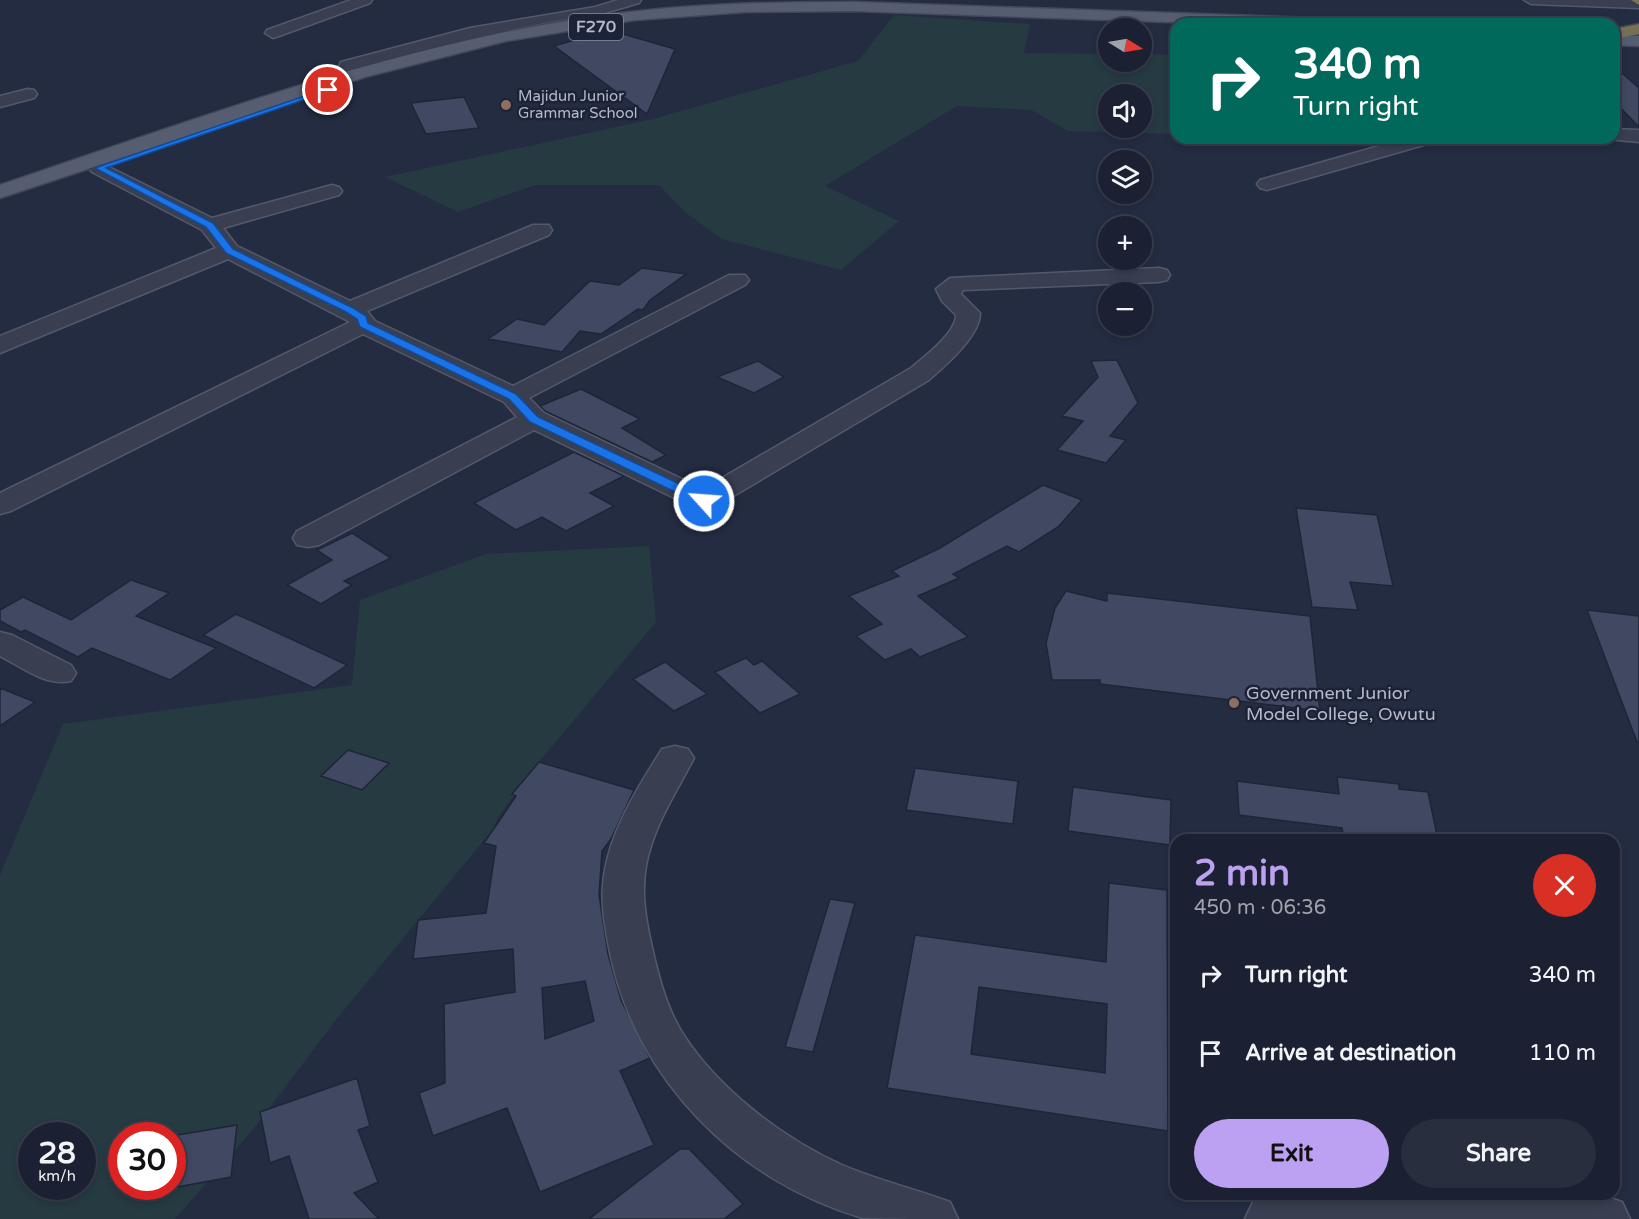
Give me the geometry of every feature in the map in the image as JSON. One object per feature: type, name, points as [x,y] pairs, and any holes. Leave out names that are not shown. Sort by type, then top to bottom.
[{"type":"highway","points":[[1620,35],[1639,28]]},
{"type":"highway","points":[[1620,38],[1639,43]]},
{"type":"main road","name":"F270","points":[[0,201],[99,168],[360,72],[463,44],[590,17],[840,5],[1184,18]]},
{"type":"main road","name":"F270","points":[[0,192],[372,75],[436,57],[545,34],[631,22],[722,14],[829,10],[1170,22]]},
{"type":"main road","points":[[1620,37],[1639,36]]},
{"type":"street","points":[[273,33],[365,0]]},
{"type":"street","points":[[347,66],[423,44],[560,15],[590,17],[634,0]]},
{"type":"street","points":[[1531,0],[1639,2]]},
{"type":"street","points":[[0,102],[28,94]]},
{"type":"street","points":[[1620,135],[1639,136]]},
{"type":"street","points":[[1267,184],[1407,144]]},
{"type":"street","points":[[99,168],[210,225],[229,251],[513,396],[534,419],[704,501],[928,367],[961,335],[968,322],[968,313],[950,296],[948,289],[958,283],[1159,275]]},
{"type":"street","points":[[210,225],[332,191]]},
{"type":"street","points":[[0,505],[356,317],[540,230]]},
{"type":"street","points":[[0,345],[229,251]]},
{"type":"street","points":[[513,396],[737,280]]},
{"type":"street","points":[[308,538],[534,419]]},
{"type":"street","points":[[0,642],[59,673]]},
{"type":"street","points":[[675,758],[637,831],[626,865],[622,891],[625,924],[638,982],[658,1035],[684,1074],[726,1118],[775,1152],[824,1180],[932,1219]]},
{"type":"street","points":[[1270,1219],[1322,1205],[1393,1204],[1490,1207],[1604,1219]]},
{"type":"shaded area","points":[[894,15],[1030,24],[1024,53],[1098,54],[1098,72],[1152,72],[1152,54],[1170,55],[1170,134],[1152,133],[1152,84],[1098,84],[1098,132],[1068,131],[1031,110],[957,106],[825,186],[899,221],[841,270],[722,239],[686,213],[659,185],[535,185],[458,212],[385,177],[653,119],[858,61]]},
{"type":"shaded area","points":[[649,546],[656,622],[539,762],[498,817],[494,828],[335,1021],[255,1127],[175,1219],[0,1219],[0,875],[63,724],[352,685],[360,600],[486,554]]},
{"type":"building","points":[[609,30],[675,49],[647,114],[554,46]]},
{"type":"building","points":[[1620,71],[1639,88],[1639,127],[1620,107]]},
{"type":"building","points":[[464,97],[479,128],[426,134],[411,103]]},
{"type":"building","points":[[642,268],[686,274],[650,300],[643,310],[638,309],[601,334],[580,331],[562,352],[488,339],[517,319],[544,325],[590,281],[619,285]]},
{"type":"building","points":[[1117,360],[1138,403],[1110,436],[1126,440],[1106,463],[1057,450],[1083,421],[1062,416],[1098,377],[1091,361]]},
{"type":"building","points":[[758,361],[784,377],[754,393],[717,377]]},
{"type":"building","points":[[581,389],[640,419],[622,428],[666,455],[652,462],[545,411],[540,406]]},
{"type":"building","points":[[574,452],[624,476],[590,493],[614,506],[566,531],[542,517],[516,530],[474,503]]},
{"type":"building","points":[[1043,485],[1082,500],[1058,527],[1019,552],[1007,546],[953,574],[959,578],[918,596],[968,637],[920,657],[911,649],[885,660],[856,636],[882,624],[849,596],[899,576],[892,571],[940,548]]},
{"type":"building","points":[[1296,508],[1377,515],[1393,586],[1350,582],[1358,610],[1312,607]]},
{"type":"building","points":[[352,533],[391,558],[344,581],[352,585],[321,604],[287,585],[332,560],[317,550]]},
{"type":"building","points":[[131,580],[169,593],[136,616],[216,648],[170,680],[92,648],[78,657],[25,630],[21,632],[0,621],[0,610],[23,597],[71,620]]},
{"type":"building","points":[[1066,591],[1107,601],[1107,593],[1310,616],[1320,711],[1100,684],[1100,680],[1052,680],[1046,643],[1055,608]]},
{"type":"building","points":[[1587,610],[1639,616],[1639,741],[1637,742]]},
{"type":"building","points":[[236,614],[347,665],[314,688],[203,635]]},
{"type":"building","points":[[746,658],[754,665],[762,661],[800,694],[760,713],[715,672]]},
{"type":"building","points":[[665,662],[707,694],[674,711],[633,679]]},
{"type":"building","points":[[0,688],[35,702],[0,726]]},
{"type":"building","points":[[348,750],[389,763],[362,790],[321,776]]},
{"type":"building","points":[[539,762],[634,790],[611,839],[602,851],[599,895],[608,954],[621,1000],[650,1058],[620,1071],[654,1145],[540,1192],[507,1108],[433,1136],[419,1093],[445,1083],[444,1004],[515,992],[513,949],[413,959],[418,920],[486,913],[496,846],[484,843],[516,796],[512,794]],"holes":[[[585,981],[594,1021],[545,1039],[542,988]]]},
{"type":"building","points":[[915,768],[1018,781],[1013,824],[906,810]]},
{"type":"building","points":[[1337,777],[1399,784],[1399,789],[1428,792],[1437,834],[1343,834],[1342,828],[1239,815],[1237,781],[1339,794]]},
{"type":"building","points":[[1073,787],[1171,800],[1170,845],[1068,831]]},
{"type":"building","points":[[1109,883],[1167,890],[1168,1131],[887,1088],[915,935],[1106,962]],"holes":[[[979,987],[1107,1004],[1105,1073],[971,1054]]]},
{"type":"building","points":[[830,899],[855,903],[813,1052],[785,1047]]},
{"type":"building","points":[[357,1078],[370,1126],[358,1130],[378,1182],[354,1193],[379,1219],[309,1219],[289,1156],[270,1163],[260,1112]]},
{"type":"building","points":[[237,1125],[231,1177],[186,1185],[186,1134]]},
{"type":"building","points":[[680,1149],[689,1149],[743,1204],[724,1219],[589,1219]]},
{"type":"place","name":"Majidun Junior Grammar School","points":[[506,105]]},
{"type":"place","name":"Government Junior Model College, Owutu","points":[[1234,703]]},
{"type":"route","points":[[328,90],[99,168],[210,225],[229,251],[350,310],[362,318],[363,325],[513,396],[534,419],[704,501]]}]
